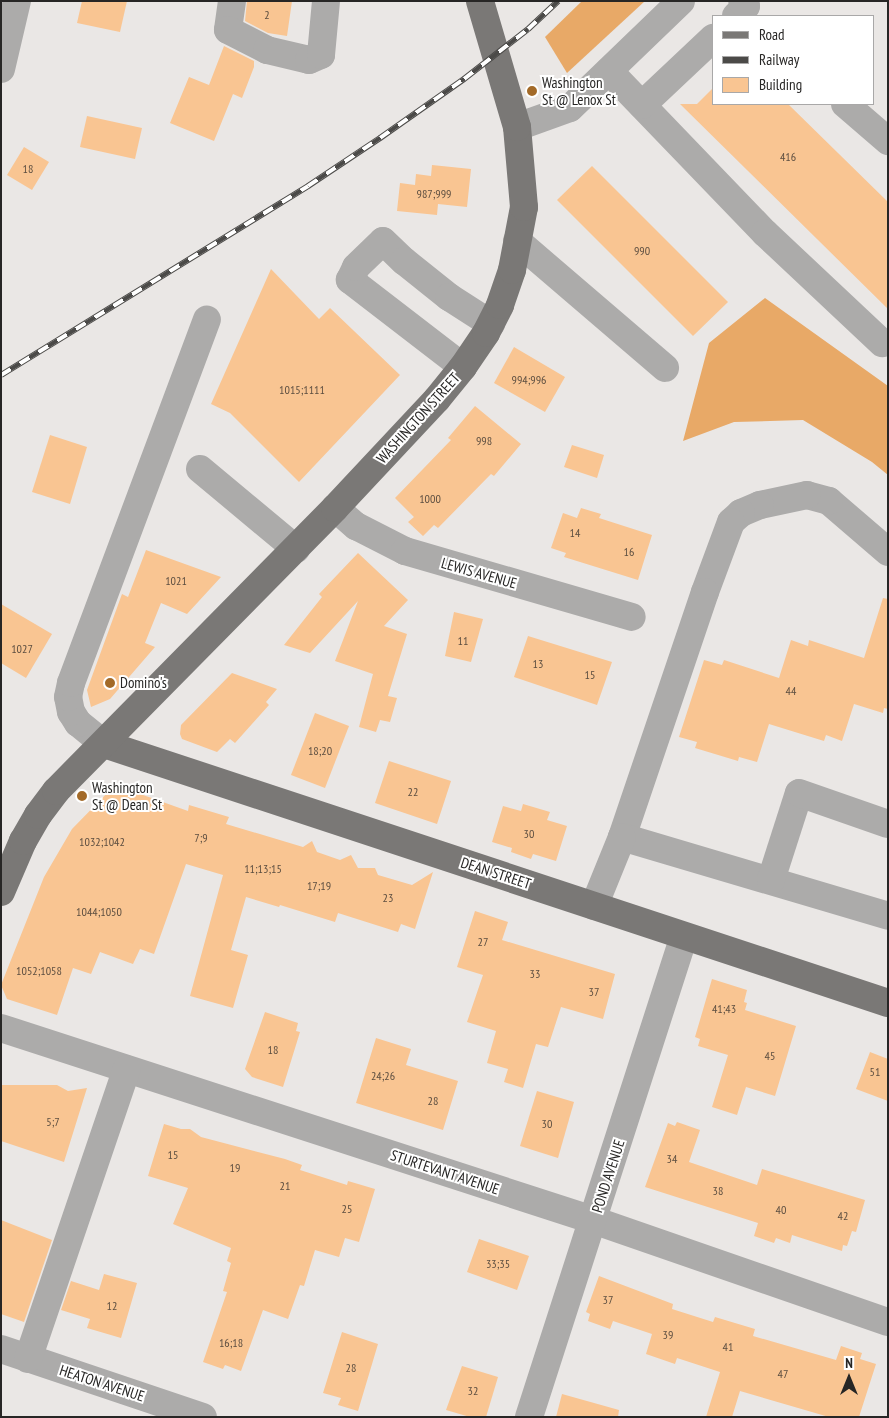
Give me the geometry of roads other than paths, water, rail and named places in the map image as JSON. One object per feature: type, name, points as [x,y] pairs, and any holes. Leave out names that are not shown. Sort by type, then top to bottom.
[{"type":"main road","name":"WASHINGTON STREET","points":[[1,892],[38,815],[56,791],[296,549],[437,399],[463,367],[491,324],[500,305],[512,270],[524,207],[517,127],[480,1]]},
{"type":"main road","name":"DEAN STREET","points":[[104,744],[888,1003]]},
{"type":"street","points":[[1,69],[17,1]]},
{"type":"street","points":[[232,1],[228,30],[267,50],[309,60],[320,55],[326,1]]},
{"type":"street","points":[[517,127],[570,108],[681,1]]},
{"type":"street","points":[[642,105],[712,39]]},
{"type":"street","points":[[609,71],[765,233],[882,343]]},
{"type":"street","points":[[846,105],[888,141]]},
{"type":"street","points":[[463,367],[350,280],[356,267],[383,241],[404,262],[449,297],[491,324]]},
{"type":"street","points":[[517,241],[665,368]]},
{"type":"street","points":[[104,744],[78,723],[71,712],[68,697],[71,683],[207,320]]},
{"type":"street","points":[[200,469],[296,549]]},
{"type":"street","points":[[594,906],[622,837],[705,592],[731,522],[741,513],[760,504],[807,495],[829,502],[888,552]]},
{"type":"street","name":"LEWIS AVENUE","points":[[335,508],[356,526],[378,539],[405,551],[632,618]]},
{"type":"street","points":[[771,880],[799,793],[888,824]]},
{"type":"street","points":[[622,837],[887,914]]},
{"type":"street","name":"POND AVENUE","points":[[529,1417],[684,936]]},
{"type":"street","name":"STURTEVANT AVENUE","points":[[1,1028],[594,1220],[888,1322]]},
{"type":"street","points":[[28,1358],[127,1069]]},
{"type":"street","name":"HEATON AVENUE","points":[[1,1349],[203,1417]]},
{"type":"railway","points":[[1,375],[308,186],[380,138],[464,79],[528,29],[558,1]]},
{"type":"place","name":"Washington St @ Lenox St","points":[[532,91]]},
{"type":"place","name":"Domino's","points":[[110,683]]},
{"type":"place","name":"Washington St @ Dean St","points":[[82,796]]}]
